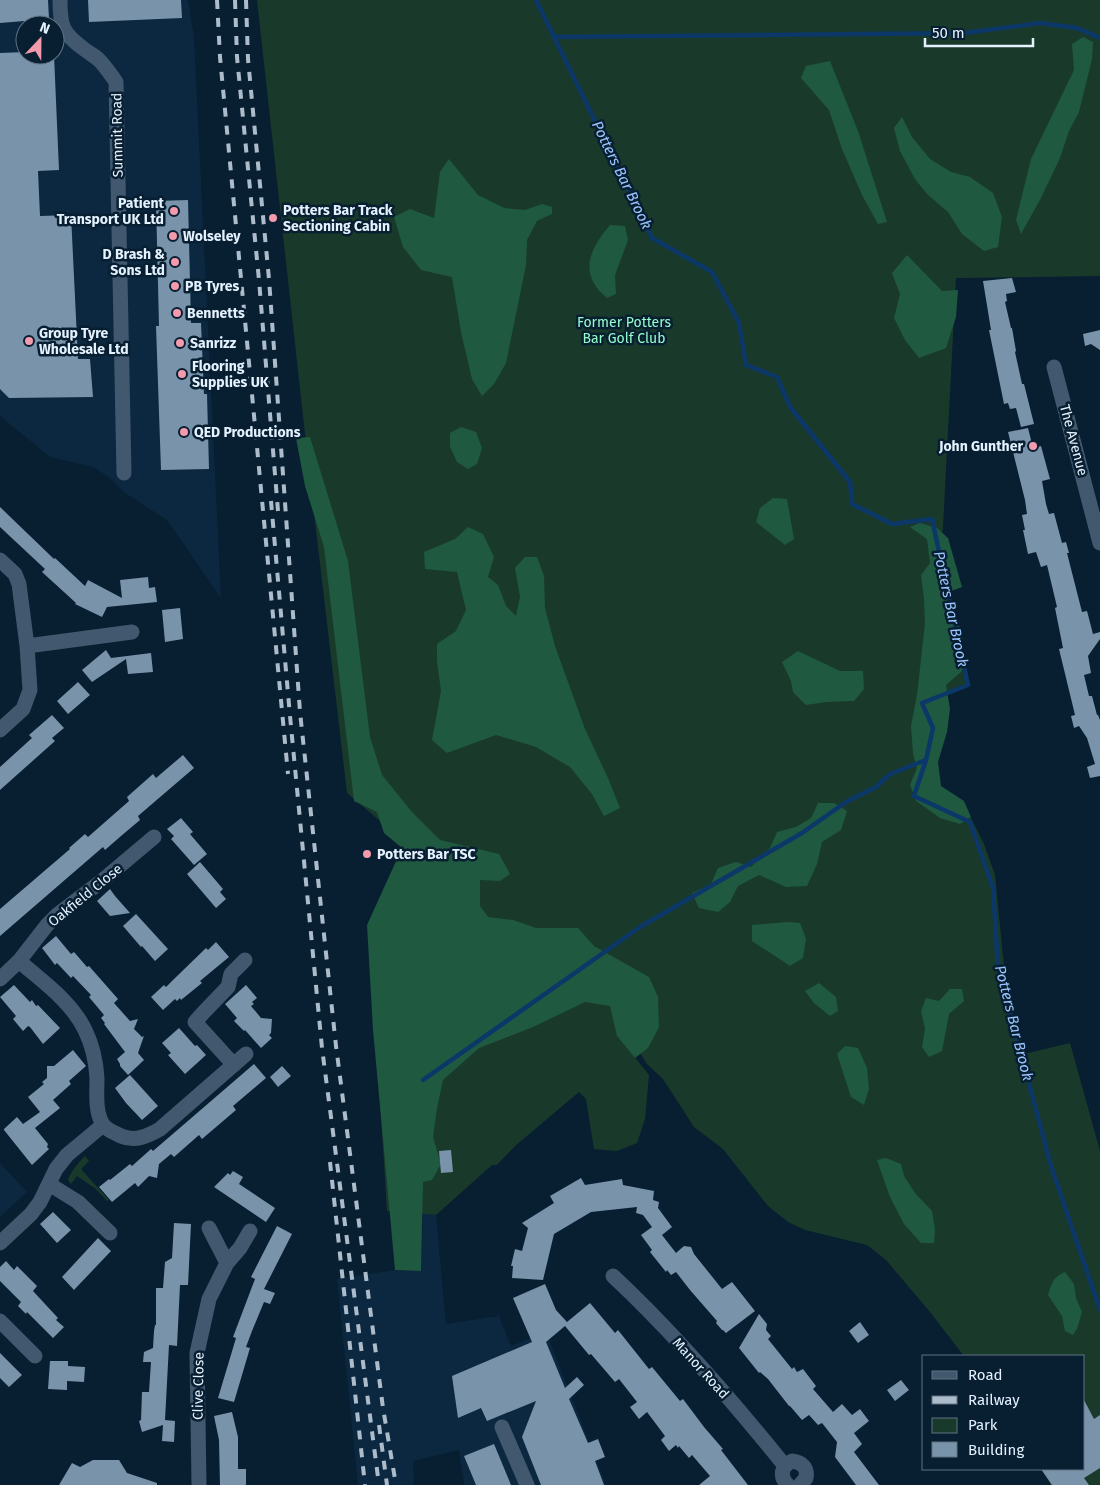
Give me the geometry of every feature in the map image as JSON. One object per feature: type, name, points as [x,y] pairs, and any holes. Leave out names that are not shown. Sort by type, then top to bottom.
[{"type":"street","name":"Summit Road","points":[[60,0],[62,27],[78,45],[99,60],[116,82],[124,473]]},
{"type":"street","name":"The Avenue","points":[[1054,367],[1100,543]]},
{"type":"street","points":[[0,560],[15,574],[19,584],[27,646],[30,690],[23,709],[0,730]]},
{"type":"street","points":[[27,646],[132,632]]},
{"type":"street","name":"Oakfield Close","points":[[0,979],[19,961],[57,915],[103,880],[154,837]]},
{"type":"street","points":[[234,1065],[195,1022],[228,987],[232,974],[246,960]]},
{"type":"street","points":[[19,961],[68,1004],[78,1017],[86,1032],[94,1060],[98,1114],[103,1125],[123,1137],[140,1138],[149,1136],[160,1129],[246,1054]]},
{"type":"street","points":[[0,1243],[31,1214],[40,1202],[56,1169],[67,1155],[103,1125]]},
{"type":"street","points":[[49,1184],[78,1202],[110,1233]]},
{"type":"street","points":[[209,1228],[227,1263]]},
{"type":"street","name":"Clive Close","points":[[199,1485],[197,1352],[209,1299],[227,1263],[240,1248],[250,1231]]},
{"type":"street","name":"Manor Road","points":[[613,1276],[645,1306],[747,1419],[785,1466],[782,1476],[788,1485]]},
{"type":"street","points":[[0,1321],[35,1356]]},
{"type":"street","points":[[502,1427],[527,1485]]},
{"type":"street","points":[[785,1466],[792,1461],[804,1466],[807,1474],[801,1485]]},
{"type":"shaded area","points":[[0,0],[188,0],[194,37],[221,598],[167,520],[125,493],[110,478],[93,467],[50,457],[0,416]]},
{"type":"shaded area","points":[[0,1163],[27,1192],[0,1217]]},
{"type":"shaded area","points":[[423,1214],[436,1215],[446,1324],[499,1316],[511,1346],[546,1332],[606,1485],[464,1485],[459,1450],[413,1461],[414,1485],[358,1485],[337,1279],[395,1270],[421,1271]]},
{"type":"green space","name":"Former Potters Bar Golf Club","points":[[257,0],[1100,0],[1100,276],[956,278],[940,586],[961,636],[968,678],[964,686],[951,694],[929,701],[936,719],[912,790],[918,799],[971,818],[984,844],[995,875],[1003,957],[1020,1055],[1070,1043],[1100,1151],[1100,1485],[1051,1485],[1042,1470],[1085,1470],[1085,1355],[963,1355],[886,1260],[867,1245],[805,1230],[788,1222],[768,1206],[723,1149],[694,1127],[663,1079],[647,1064],[635,1045],[629,1050],[649,1075],[645,1119],[637,1143],[617,1151],[594,1149],[586,1099],[579,1092],[515,1146],[497,1165],[492,1165],[436,1215],[387,1211],[369,924],[406,843],[347,793]]},
{"type":"green space","points":[[1083,37],[1093,42],[1092,59],[1079,112],[1041,198],[1021,234],[1016,220],[1031,159],[1074,70],[1072,44]]},
{"type":"green space","points":[[830,61],[858,131],[887,222],[878,224],[862,195],[842,149],[829,110],[801,78],[806,66]]},
{"type":"green space","points":[[902,117],[912,137],[930,159],[951,172],[970,177],[993,193],[1002,217],[998,247],[984,251],[962,234],[948,212],[927,194],[915,179],[900,151],[894,128]]},
{"type":"green space","points":[[449,159],[478,195],[504,208],[525,210],[542,204],[552,207],[552,214],[537,221],[527,240],[526,265],[506,363],[494,384],[482,396],[472,379],[461,332],[452,277],[421,270],[403,247],[394,217],[410,209],[434,218],[440,172]]},
{"type":"green space","points":[[610,225],[625,226],[628,240],[615,275],[616,294],[607,298],[592,280],[590,262],[592,253]]},
{"type":"green space","points":[[907,255],[942,291],[958,290],[956,317],[946,348],[919,358],[905,340],[894,318],[900,294],[892,273]]},
{"type":"green space","points":[[461,427],[476,432],[482,448],[477,464],[468,469],[457,462],[450,447],[450,433]]},
{"type":"green space","points":[[310,437],[348,561],[370,737],[382,775],[412,812],[440,840],[499,854],[510,874],[500,881],[480,880],[480,906],[488,917],[513,920],[536,928],[578,928],[594,946],[649,977],[658,997],[659,1027],[648,1048],[635,1058],[617,1036],[610,1006],[585,1002],[533,1027],[479,1048],[443,1080],[433,1137],[441,1164],[432,1180],[423,1182],[421,1271],[395,1270],[373,1030],[367,925],[402,848],[384,833],[377,812],[354,801],[324,547],[305,486],[296,438]]},
{"type":"green space","points":[[773,498],[787,499],[794,539],[785,545],[756,522],[760,508]]},
{"type":"green space","points":[[920,523],[937,528],[948,538],[962,587],[944,594],[957,617],[963,640],[962,671],[946,685],[950,709],[947,732],[938,762],[941,786],[964,801],[971,817],[960,824],[940,818],[916,801],[910,785],[917,768],[913,754],[911,726],[917,695],[925,623],[921,575],[930,563],[927,539],[910,527]]},
{"type":"green space","points":[[468,527],[483,534],[494,557],[488,577],[498,585],[506,606],[516,616],[520,597],[515,568],[525,557],[537,557],[544,576],[545,608],[555,646],[585,729],[620,808],[604,816],[592,794],[570,767],[536,747],[496,735],[447,753],[432,740],[441,691],[437,644],[456,631],[466,610],[457,572],[425,569],[424,552],[455,539]]},
{"type":"green space","points":[[798,651],[840,671],[863,671],[864,689],[854,701],[806,705],[793,692],[791,681],[782,662]]},
{"type":"green space","points":[[818,803],[834,803],[847,811],[841,830],[822,842],[817,864],[807,886],[786,887],[759,875],[738,886],[730,902],[718,912],[699,908],[692,893],[711,884],[718,868],[736,862],[751,867],[770,848],[777,832],[796,827],[811,818]]},
{"type":"green space","points":[[787,922],[800,923],[806,939],[803,958],[790,966],[752,941],[752,925]]},
{"type":"green space","points":[[819,983],[836,997],[838,1011],[830,1016],[814,1003],[805,991]]},
{"type":"green space","points":[[950,989],[962,989],[964,1001],[949,1014],[942,1051],[929,1057],[922,1047],[925,1029],[921,1011],[926,998],[939,1001]]},
{"type":"green space","points":[[845,1046],[858,1048],[867,1068],[869,1089],[864,1105],[851,1097],[837,1054]]},
{"type":"green space","points":[[85,1156],[89,1161],[81,1169],[109,1200],[107,1201],[96,1189],[77,1176],[71,1184],[68,1180],[75,1167]]},
{"type":"green space","points":[[886,1158],[901,1164],[904,1176],[915,1193],[932,1211],[935,1229],[934,1243],[921,1243],[904,1224],[890,1197],[877,1160]]},
{"type":"green space","points":[[1065,1272],[1074,1284],[1076,1298],[1082,1312],[1077,1329],[1073,1335],[1065,1331],[1062,1316],[1048,1295],[1054,1281]]},
{"type":"building","points":[[0,0],[48,0],[49,15],[15,15],[15,22],[0,23]]},
{"type":"building","points":[[88,0],[181,0],[182,18],[89,22]]},
{"type":"building","points":[[15,52],[15,65],[54,65],[59,170],[38,171],[40,216],[71,215],[78,359],[90,359],[93,397],[9,398],[0,389],[0,53]]},
{"type":"building","points":[[188,200],[191,323],[201,323],[204,394],[207,394],[209,469],[161,470],[156,326],[159,326],[156,201]]},
{"type":"building","points":[[1012,278],[1016,292],[1006,294],[1007,301],[1005,302],[1012,328],[1022,384],[1024,384],[1034,424],[1021,427],[1016,408],[1010,409],[1008,403],[1004,404],[989,330],[991,330],[983,281]]},
{"type":"building","points":[[1100,330],[1100,350],[1091,344],[1085,346],[1083,334]]},
{"type":"building","points":[[1028,428],[1033,448],[1041,446],[1050,479],[1042,481],[1046,504],[1049,514],[1054,513],[1062,543],[1066,542],[1082,612],[1087,611],[1093,634],[1100,632],[1100,639],[1088,656],[1091,673],[1084,675],[1089,696],[1092,696],[1100,720],[1100,776],[1090,778],[1087,767],[1095,764],[1087,738],[1079,726],[1074,728],[1071,716],[1075,715],[1059,649],[1063,648],[1055,608],[1057,607],[1047,565],[1041,567],[1036,552],[1028,554],[1023,530],[1025,530],[1022,515],[1027,514],[1025,500],[1008,432]]},
{"type":"building","points":[[0,507],[85,586],[88,580],[122,598],[120,580],[148,577],[149,588],[155,587],[157,602],[107,607],[102,617],[75,604],[42,572],[45,569],[0,527]]},
{"type":"building","points":[[180,608],[183,639],[165,642],[162,610]]},
{"type":"building","points":[[106,650],[111,658],[151,653],[153,672],[128,674],[126,659],[92,682],[82,670]]},
{"type":"building","points":[[78,682],[90,695],[68,714],[57,701]]},
{"type":"building","points":[[52,715],[64,728],[52,738],[55,741],[0,790],[0,767],[32,738],[29,735]]},
{"type":"building","points":[[183,755],[194,768],[138,816],[140,820],[105,850],[103,847],[0,936],[0,909],[85,834],[88,837],[129,801],[127,797],[153,774],[156,778]]},
{"type":"building","points":[[181,818],[193,832],[190,834],[207,854],[194,865],[171,839],[174,836],[167,829]]},
{"type":"building","points":[[200,862],[223,889],[220,892],[226,899],[216,908],[187,874]]},
{"type":"building","points":[[110,889],[130,913],[110,916],[97,901]]},
{"type":"building","points":[[136,914],[168,949],[155,961],[123,926]]},
{"type":"building","points":[[56,936],[71,954],[74,952],[87,967],[89,966],[118,999],[114,1003],[130,1021],[138,1019],[134,1029],[142,1037],[144,1036],[138,1053],[144,1060],[128,1075],[117,1059],[125,1052],[104,1024],[101,1018],[104,1015],[89,997],[91,995],[73,976],[71,978],[57,963],[55,965],[42,948]]},
{"type":"building","points":[[216,942],[229,957],[181,1000],[180,998],[177,1001],[175,999],[163,1010],[151,997],[164,985],[166,987],[206,948],[208,950]]},
{"type":"building","points":[[14,985],[30,1002],[32,1000],[36,1006],[38,1005],[60,1028],[43,1044],[30,1027],[28,1026],[23,1031],[13,1019],[16,1016],[0,997]]},
{"type":"building","points":[[246,985],[257,998],[252,1002],[254,1004],[251,1006],[261,1018],[272,1019],[271,1033],[269,1035],[272,1038],[261,1048],[234,1021],[237,1018],[225,1004]]},
{"type":"building","points":[[179,1028],[206,1055],[185,1074],[168,1055],[171,1053],[162,1043]]},
{"type":"building","points":[[73,1050],[86,1066],[69,1081],[71,1084],[53,1100],[60,1108],[35,1128],[48,1144],[47,1147],[49,1149],[32,1165],[4,1129],[17,1117],[23,1124],[40,1112],[28,1097],[44,1084],[42,1082],[47,1078],[47,1066],[54,1066]]},
{"type":"building","points":[[254,1064],[266,1078],[233,1106],[236,1110],[202,1139],[199,1135],[174,1157],[171,1154],[159,1164],[157,1178],[149,1176],[138,1187],[135,1183],[112,1202],[99,1187],[130,1164],[132,1166],[151,1149],[153,1151]]},
{"type":"building","points":[[282,1066],[291,1076],[278,1087],[270,1077]]},
{"type":"building","points":[[130,1075],[158,1106],[142,1120],[115,1088]]},
{"type":"building","points":[[451,1150],[453,1172],[441,1173],[439,1151]]},
{"type":"building","points":[[233,1171],[243,1177],[239,1184],[275,1208],[266,1222],[214,1187],[228,1173],[230,1175]]},
{"type":"building","points":[[581,1178],[585,1185],[622,1179],[623,1185],[654,1191],[653,1200],[659,1202],[658,1208],[672,1227],[662,1235],[676,1253],[684,1246],[691,1247],[694,1254],[722,1289],[732,1282],[755,1311],[726,1333],[722,1330],[716,1323],[717,1321],[676,1272],[671,1275],[667,1270],[666,1272],[650,1252],[652,1250],[641,1235],[652,1227],[643,1215],[636,1213],[637,1207],[591,1212],[554,1234],[543,1280],[512,1278],[513,1266],[511,1266],[515,1249],[522,1251],[528,1228],[522,1223],[554,1203],[550,1196]]},
{"type":"building","points":[[53,1212],[71,1230],[57,1243],[40,1224]]},
{"type":"building","points":[[174,1223],[191,1224],[188,1285],[180,1285],[177,1346],[169,1345],[165,1420],[175,1421],[174,1442],[162,1441],[163,1425],[142,1432],[139,1421],[141,1420],[142,1392],[149,1392],[151,1362],[143,1362],[144,1352],[153,1348],[156,1325],[156,1288],[163,1288],[165,1262],[172,1258]]},
{"type":"building","points":[[277,1226],[292,1234],[264,1289],[275,1293],[270,1304],[264,1302],[252,1331],[246,1347],[250,1348],[234,1402],[218,1398],[236,1338],[233,1337],[255,1279],[251,1277]]},
{"type":"building","points":[[98,1238],[111,1251],[74,1290],[62,1277]]},
{"type":"building","points":[[6,1261],[14,1270],[17,1266],[37,1286],[33,1291],[64,1327],[53,1338],[27,1312],[26,1314],[18,1306],[21,1302],[0,1281],[0,1267]]},
{"type":"building","points":[[545,1284],[556,1310],[567,1322],[590,1303],[615,1333],[618,1330],[649,1369],[652,1367],[680,1401],[683,1399],[723,1449],[721,1450],[748,1485],[699,1485],[710,1476],[692,1455],[689,1458],[679,1446],[678,1448],[676,1445],[669,1451],[661,1440],[665,1436],[647,1412],[639,1419],[630,1407],[637,1402],[619,1379],[615,1382],[565,1326],[546,1342],[565,1388],[577,1377],[584,1385],[569,1399],[588,1443],[598,1439],[605,1457],[595,1461],[604,1485],[541,1485],[522,1437],[536,1401],[487,1421],[481,1408],[458,1418],[452,1376],[532,1342],[513,1298]]},
{"type":"building","points":[[759,1314],[767,1324],[766,1330],[771,1336],[768,1339],[792,1369],[794,1367],[797,1372],[803,1369],[816,1386],[813,1389],[833,1412],[842,1404],[852,1415],[860,1409],[869,1421],[854,1433],[862,1444],[854,1452],[879,1485],[856,1485],[835,1457],[837,1442],[822,1423],[818,1425],[809,1415],[802,1420],[739,1348]]},
{"type":"building","points":[[860,1322],[869,1335],[858,1343],[849,1331]]},
{"type":"building","points":[[0,1353],[22,1375],[9,1387],[0,1378]]},
{"type":"building","points":[[50,1361],[68,1361],[68,1366],[85,1367],[84,1382],[67,1381],[67,1390],[48,1389]]},
{"type":"building","points":[[901,1380],[909,1390],[895,1401],[887,1390]]},
{"type":"building","points":[[1085,1402],[1094,1419],[1100,1415],[1100,1468],[1084,1478],[1089,1485],[1052,1485],[1042,1470],[1085,1470]]},
{"type":"building","points":[[232,1412],[238,1437],[238,1469],[246,1469],[246,1485],[220,1485],[219,1440],[214,1416]]},
{"type":"building","points":[[494,1444],[511,1485],[476,1485],[464,1456]]},
{"type":"building","points":[[93,1460],[119,1460],[127,1473],[157,1483],[157,1485],[59,1485],[72,1463],[80,1467]]},
{"type":"waterway","name":"Potters Bar Brook","points":[[536,0],[652,238],[712,272],[739,323],[746,365],[777,377],[790,407],[850,482],[852,504],[892,524],[932,519],[968,685],[922,703],[933,728],[926,760],[914,796],[970,822],[993,888],[998,968],[1051,1166],[1100,1310]]},
{"type":"waterway","points":[[553,37],[964,33],[1040,23],[1077,28],[1100,38]]},
{"type":"waterway","points":[[423,1080],[640,927],[802,833],[846,802],[876,787],[890,774],[926,760]]},
{"type":"railway","points":[[217,0],[220,57],[288,774]]},
{"type":"railway","points":[[235,0],[237,57],[259,280],[278,511]]},
{"type":"railway","points":[[246,0],[248,59],[269,279],[300,712],[336,1046],[383,1408],[396,1485]]},
{"type":"railway","points":[[271,501],[322,1048],[379,1485]]},
{"type":"railway","points":[[330,1162],[365,1485]]},
{"type":"railway","points":[[379,1425],[387,1485]]},
{"type":"place","name":"Patient Transport UK Ltd","points":[[174,211]]},
{"type":"place","name":"Potters Bar Track Sectioning Cabin","points":[[273,218]]},
{"type":"place","name":"Wolseley","points":[[173,236]]},
{"type":"place","name":"D Brash & Sons Ltd","points":[[175,262]]},
{"type":"place","name":"PB Tyres","points":[[175,286]]},
{"type":"place","name":"Bennetts","points":[[177,313]]},
{"type":"place","name":"Group Tyre Wholesale Ltd","points":[[29,341]]},
{"type":"place","name":"Sanrizz","points":[[180,343]]},
{"type":"place","name":"Flooring Supplies UK","points":[[182,374]]},
{"type":"place","name":"QED Productions","points":[[184,432]]},
{"type":"place","name":"John Gunther","points":[[1033,446]]},
{"type":"place","name":"Potters Bar TSC","points":[[367,854]]}]
